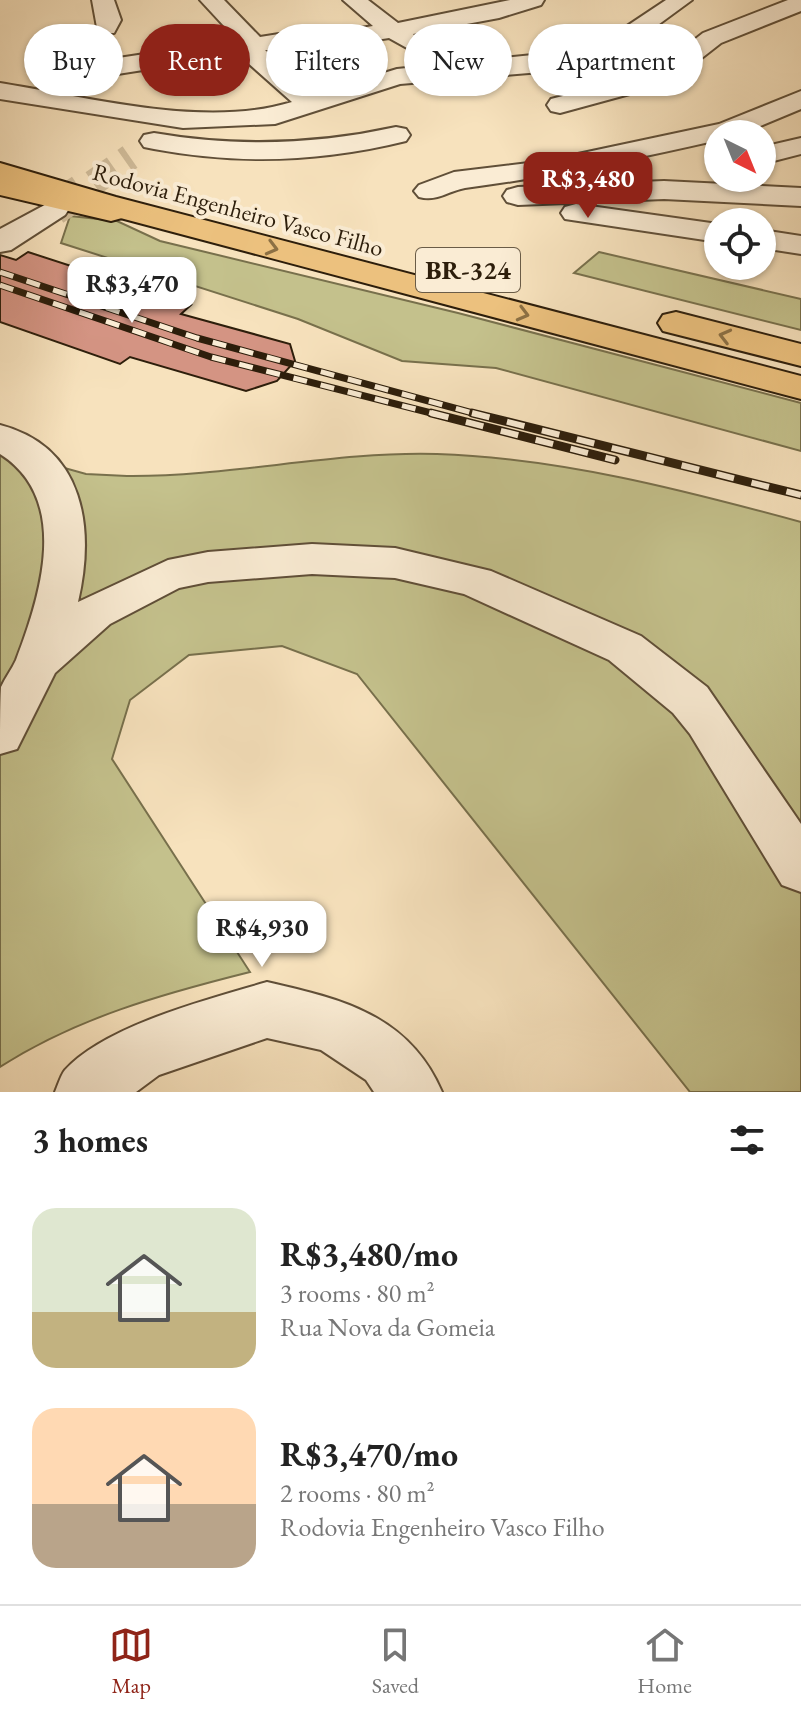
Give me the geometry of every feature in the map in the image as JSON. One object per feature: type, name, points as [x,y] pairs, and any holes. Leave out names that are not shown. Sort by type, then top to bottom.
[{"type":"main road","name":"Rodovia Engenheiro Vasco Filho","points":[[0,146],[801,355]]},
{"type":"main road","name":"Rodovia Engenheiro Vasco Filho","points":[[0,172],[196,228],[801,388]]},
{"type":"main road","points":[[0,186],[196,228]]},
{"type":"street","points":[[103,0],[108,24]]},
{"type":"street","points":[[211,0],[251,47],[313,106]]},
{"type":"street","points":[[354,0],[404,37]]},
{"type":"street","points":[[123,66],[279,41],[306,44],[397,30],[499,11],[533,0]]},
{"type":"street","points":[[512,66],[553,63],[588,56],[612,47],[681,0]]},
{"type":"street","points":[[560,105],[639,84],[680,63],[712,38],[801,3]]},
{"type":"street","points":[[0,91],[183,120],[257,118],[313,106],[378,82],[404,78]]},
{"type":"street","points":[[545,170],[727,130],[801,99]]},
{"type":"street","points":[[130,157],[183,120]]},
{"type":"street","points":[[154,141],[219,151],[298,153],[396,135]]},
{"type":"street","points":[[776,152],[801,146]]},
{"type":"street","points":[[704,163],[545,170],[472,178],[429,191],[445,198],[484,200],[664,190],[801,197]]},
{"type":"street","points":[[0,243],[54,209]]},
{"type":"street","points":[[544,209],[704,231]]},
{"type":"street","points":[[776,241],[801,245]]},
{"type":"street","points":[[0,437],[18,445],[50,473],[62,502],[67,551],[59,593],[38,662],[0,735]]},
{"type":"street","points":[[38,662],[94,613],[168,575],[208,567],[264,561],[353,559],[415,567],[476,582],[625,648],[690,700],[720,738],[801,869]]},
{"type":"street","points":[[86,1092],[138,1054],[199,1030],[267,1010],[334,1025],[387,1059],[411,1092]]},
{"type":"shaded area","points":[[70,216],[117,221],[160,241],[458,313],[801,403],[801,451],[496,368],[402,361],[298,319],[61,243]]},
{"type":"shaded area","points":[[599,252],[704,276],[704,280],[719,280],[801,299],[801,330],[574,273]]},
{"type":"shaded area","points":[[0,450],[86,474],[127,476],[205,473],[359,456],[437,454],[483,457],[621,478],[801,522],[801,1092],[690,1092],[357,674],[282,646],[189,655],[130,700],[112,759],[250,972],[120,1009],[59,1035],[0,1067]]},
{"type":"building","points":[[28,252],[191,305],[181,314],[290,344],[295,361],[277,381],[246,391],[130,357],[120,364],[0,322],[0,255],[16,260]]},
{"type":"tunnel","points":[[93,183],[130,157]]},
{"type":"tunnel","points":[[54,209],[95,181]]},
{"type":"railway","points":[[0,272],[197,338],[480,415]]},
{"type":"railway","points":[[0,285],[211,357],[439,415]]},
{"type":"railway","points":[[431,413],[615,460]]},
{"type":"railway","points":[[472,413],[480,415]]},
{"type":"railway","points":[[480,415],[801,495]]}]
